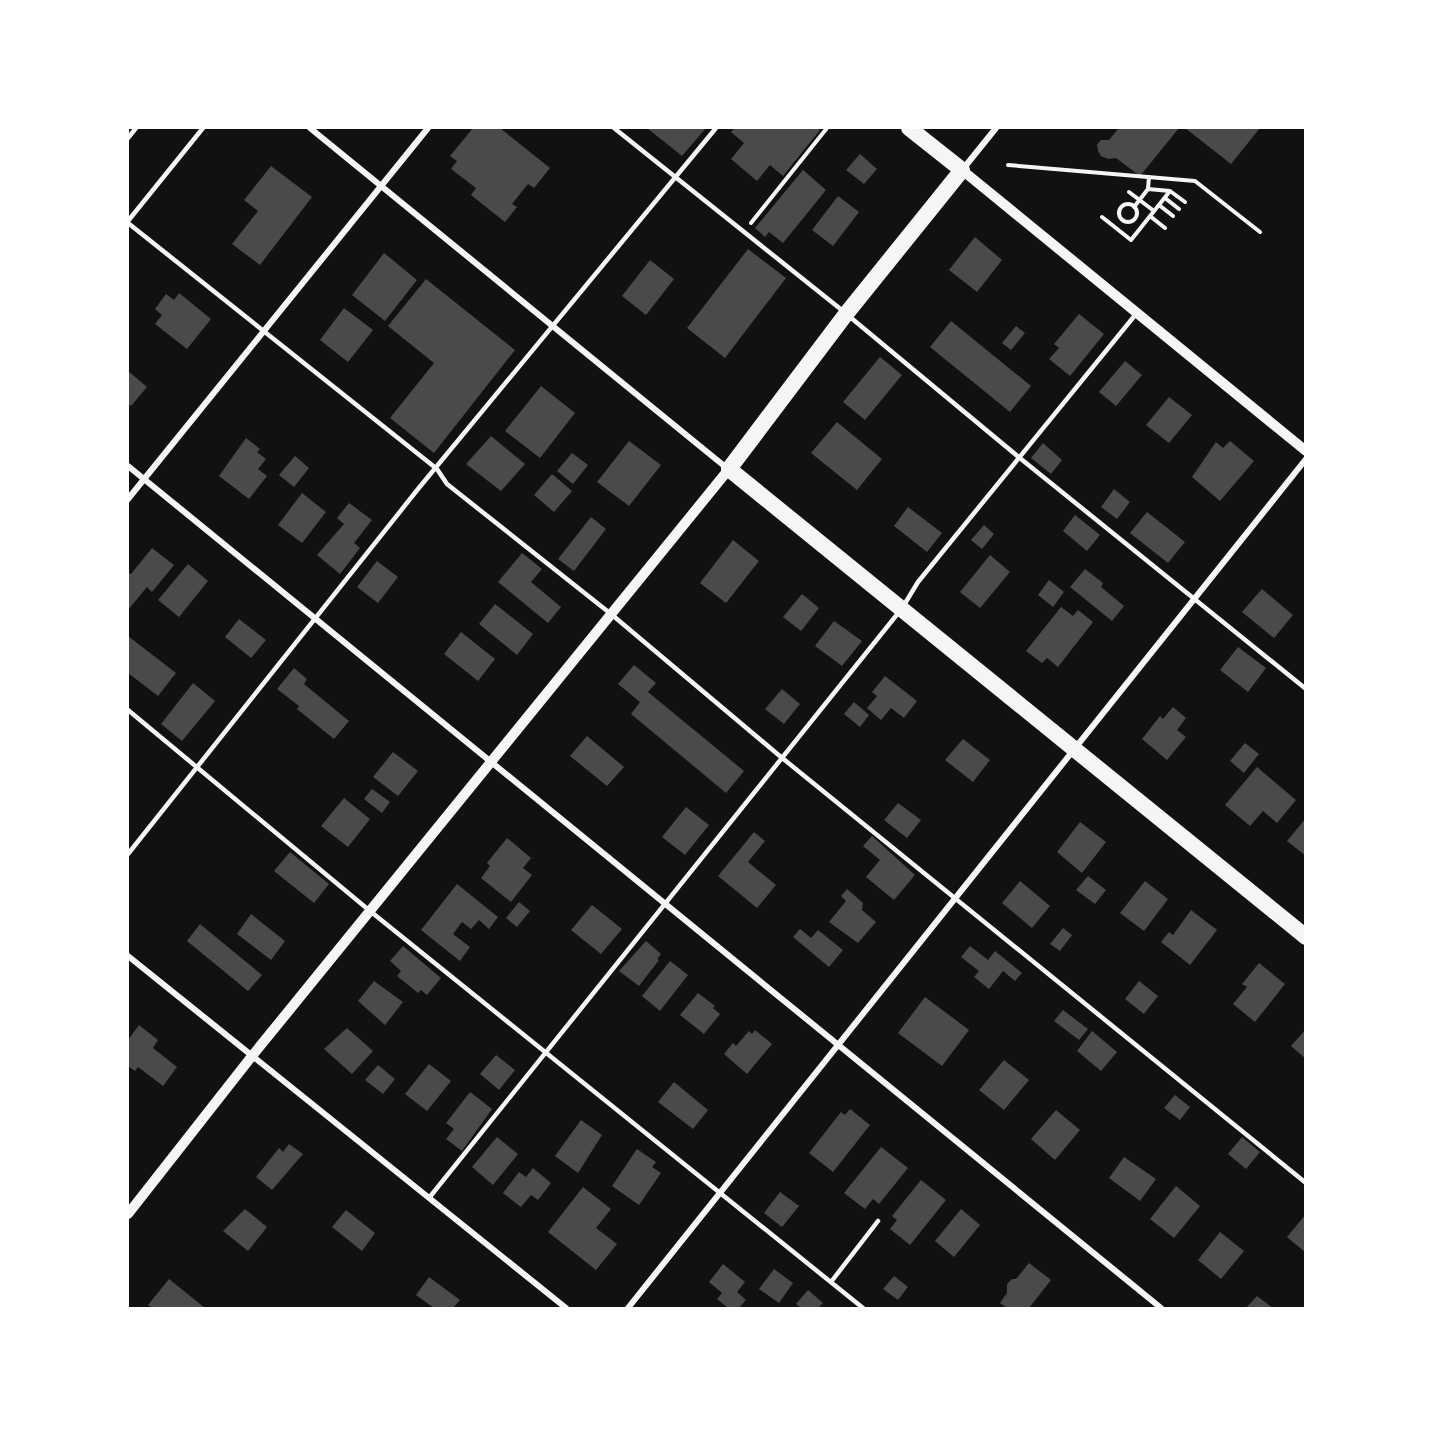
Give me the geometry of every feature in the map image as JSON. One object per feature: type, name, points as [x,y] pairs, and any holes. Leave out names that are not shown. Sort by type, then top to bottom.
[{"type":"highway","points":[[909,128],[962,170],[846,314],[729,469],[1305,937]]},
{"type":"street","points":[[128,1214],[252,1056],[729,469],[310,128]]},
{"type":"street","points":[[128,499],[380,184],[428,128]]},
{"type":"street","points":[[996,128],[962,170],[1305,451]]},
{"type":"street","points":[[628,1308],[1305,459]]},
{"type":"street","points":[[128,466],[1161,1308]]},
{"type":"street","points":[[128,956],[566,1308]]},
{"type":"lane","points":[[128,138],[136,128]]},
{"type":"lane","points":[[203,128],[128,222],[436,469],[447,484],[611,614],[782,757],[1305,1183]]},
{"type":"lane","points":[[614,128],[846,314],[1020,459],[1305,689]]},
{"type":"lane","points":[[128,854],[418,489],[716,128]]},
{"type":"lane","points":[[429,1198],[663,903],[901,610],[918,582],[1138,312]]},
{"type":"lane","points":[[128,710],[370,910],[863,1308]]},
{"type":"lane","points":[[831,1282],[878,1221]]},
{"type":"path","points":[[744,232],[827,128]]},
{"type":"path","points":[[1008,165],[1195,181],[1260,232]]},
{"type":"path","points":[[1134,208],[1148,189],[1149,177]]},
{"type":"path","points":[[1148,189],[1170,191],[1185,202]]},
{"type":"path","points":[[1102,217],[1131,240],[1170,191]]},
{"type":"path","points":[[1129,192],[1154,211]]},
{"type":"path","points":[[1165,198],[1179,209]]},
{"type":"path","points":[[1123,220],[1119,215],[1121,207],[1129,205],[1136,213],[1134,219]]},
{"type":"path","points":[[1159,205],[1173,216]]},
{"type":"path","points":[[1150,216],[1165,228]]},
{"type":"path","points":[[1116,228],[1123,220],[1134,219],[1142,226]]},
{"type":"building","points":[[473,128],[500,128],[550,168],[534,188],[528,184],[512,204],[517,207],[505,222],[471,195],[476,188],[451,169],[457,161],[450,156]]},
{"type":"building","points":[[647,128],[706,128],[682,156]]},
{"type":"building","points":[[735,128],[818,128],[820,130],[783,176],[770,165],[757,181],[731,159],[744,143],[731,132]]},
{"type":"building","points":[[1119,128],[1179,128],[1140,176],[1116,158],[1108,159],[1101,156],[1098,151],[1097,145],[1101,140],[1109,140]]},
{"type":"building","points":[[1185,128],[1260,128],[1231,164]]},
{"type":"building","points":[[860,154],[877,169],[864,184],[846,170]]},
{"type":"building","points":[[271,166],[312,197],[260,265],[232,244],[258,211],[244,200]]},
{"type":"building","points":[[803,170],[826,190],[783,243],[769,232],[765,237],[755,228]]},
{"type":"building","points":[[838,196],[859,212],[833,246],[812,230]]},
{"type":"building","points":[[975,237],[1002,260],[977,292],[949,270]]},
{"type":"building","points":[[748,249],[786,278],[725,358],[687,328]]},
{"type":"building","points":[[384,253],[417,280],[385,321],[352,295]]},
{"type":"building","points":[[650,260],[674,279],[646,315],[622,296]]},
{"type":"building","points":[[426,279],[515,350],[434,453],[390,418],[434,363],[388,326]]},
{"type":"building","points":[[179,293],[211,319],[187,349],[155,324],[162,315],[155,309],[166,294],[174,300]]},
{"type":"building","points":[[344,308],[373,330],[348,362],[320,340]]},
{"type":"building","points":[[1079,314],[1104,334],[1070,376],[1049,359],[1059,348],[1054,344]]},
{"type":"building","points":[[951,321],[1031,386],[1010,412],[930,347]]},
{"type":"building","points":[[1016,326],[1025,333],[1011,350],[1002,343]]},
{"type":"building","points":[[880,357],[902,375],[865,420],[843,402]]},
{"type":"building","points":[[1125,361],[1142,375],[1116,406],[1099,392]]},
{"type":"building","points":[[128,371],[147,387],[131,406],[128,404]]},
{"type":"building","points":[[541,386],[575,413],[540,458],[505,431]]},
{"type":"building","points":[[1169,397],[1192,415],[1169,443],[1146,425]]},
{"type":"building","points":[[837,422],[882,459],[857,490],[811,453]]},
{"type":"building","points":[[491,436],[525,464],[501,491],[466,464]]},
{"type":"building","points":[[246,438],[260,449],[257,452],[266,459],[258,469],[267,476],[249,499],[219,476]]},
{"type":"building","points":[[629,441],[661,465],[629,506],[597,482]]},
{"type":"building","points":[[1230,441],[1254,461],[1220,501],[1192,477],[1216,442],[1223,448]]},
{"type":"building","points":[[1043,443],[1062,460],[1051,474],[1031,458]]},
{"type":"building","points":[[572,453],[588,465],[573,484],[557,471]]},
{"type":"building","points":[[295,456],[309,468],[294,487],[279,475]]},
{"type":"building","points":[[552,474],[572,491],[554,512],[534,495]]},
{"type":"building","points":[[1114,489],[1130,502],[1117,519],[1101,507]]},
{"type":"building","points":[[302,493],[326,512],[302,543],[278,525]]},
{"type":"building","points":[[349,503],[372,520],[354,543],[360,548],[340,574],[317,555],[344,524],[337,518]]},
{"type":"building","points":[[908,507],[942,533],[927,552],[894,526]]},
{"type":"building","points":[[1147,512],[1185,542],[1168,563],[1130,533]]},
{"type":"building","points":[[1075,515],[1100,535],[1087,551],[1063,531]]},
{"type":"building","points":[[591,517],[606,529],[574,571],[558,559]]},
{"type":"building","points":[[984,525],[994,534],[982,549],[971,540]]},
{"type":"building","points":[[733,540],[759,561],[726,603],[700,583]]},
{"type":"building","points":[[152,548],[174,565],[152,592],[147,587],[128,610],[128,573],[131,574]]},
{"type":"building","points":[[522,553],[542,569],[531,582],[561,607],[548,623],[498,582]]},
{"type":"building","points":[[990,555],[1010,572],[980,608],[960,592]]},
{"type":"building","points":[[377,561],[398,577],[378,603],[357,587]]},
{"type":"building","points":[[188,564],[208,581],[179,617],[158,600]]},
{"type":"building","points":[[1085,569],[1103,583],[1101,587],[1124,606],[1112,621],[1070,587]]},
{"type":"building","points":[[1049,580],[1064,592],[1053,607],[1038,595]]},
{"type":"building","points":[[1262,589],[1293,615],[1274,638],[1242,612]]},
{"type":"building","points":[[802,594],[819,608],[801,631],[783,617]]},
{"type":"building","points":[[495,604],[533,634],[517,655],[479,624]]},
{"type":"building","points":[[1061,607],[1073,616],[1078,610],[1093,622],[1058,667],[1047,658],[1042,663],[1026,651]]},
{"type":"building","points":[[239,619],[266,640],[251,658],[225,637]]},
{"type":"building","points":[[834,621],[862,641],[842,666],[815,646]]},
{"type":"building","points":[[461,632],[495,659],[478,681],[444,654]]},
{"type":"building","points":[[128,636],[176,673],[158,696],[128,673]]},
{"type":"building","points":[[1238,647],[1266,668],[1248,692],[1220,670]]},
{"type":"building","points":[[634,665],[656,683],[648,692],[744,771],[726,793],[631,714],[640,702],[618,684]]},
{"type":"building","points":[[294,668],[307,679],[304,684],[349,721],[334,739],[297,709],[299,706],[277,689]]},
{"type":"building","points":[[885,676],[917,701],[904,718],[891,708],[881,720],[867,708],[877,696],[872,692]]},
{"type":"building","points":[[193,683],[215,701],[182,741],[161,724]]},
{"type":"building","points":[[782,689],[800,704],[784,724],[765,709]]},
{"type":"building","points":[[854,702],[869,715],[860,727],[844,714]]},
{"type":"building","points":[[1173,707],[1186,718],[1177,730],[1186,737],[1167,760],[1142,739],[1160,716],[1163,719]]},
{"type":"building","points":[[587,736],[624,767],[607,786],[570,756]]},
{"type":"building","points":[[963,739],[990,760],[973,782],[945,760]]},
{"type":"building","points":[[1245,743],[1259,754],[1244,773],[1230,761]]},
{"type":"building","points":[[393,752],[418,771],[398,796],[373,777]]},
{"type":"building","points":[[1257,767],[1296,800],[1277,823],[1263,811],[1250,826],[1225,805]]},
{"type":"building","points":[[372,789],[390,802],[382,813],[364,799]]},
{"type":"building","points":[[344,798],[370,819],[348,847],[321,826]]},
{"type":"building","points":[[898,803],[921,820],[907,838],[884,820]]},
{"type":"building","points":[[686,807],[709,825],[685,855],[662,837]]},
{"type":"building","points":[[1306,818],[1306,856],[1287,841]]},
{"type":"building","points":[[1080,822],[1106,842],[1082,873],[1057,852]]},
{"type":"building","points":[[754,832],[765,841],[748,862],[776,885],[757,908],[718,876]]},
{"type":"building","points":[[872,836],[915,875],[894,900],[866,877],[880,860],[863,846]]},
{"type":"building","points":[[507,838],[531,858],[523,868],[532,875],[511,902],[481,878],[490,866],[487,863]]},
{"type":"building","points":[[290,852],[329,884],[314,903],[274,871]]},
{"type":"building","points":[[1088,876],[1106,890],[1095,904],[1076,890]]},
{"type":"building","points":[[1020,881],[1050,906],[1032,928],[1002,903]]},
{"type":"building","points":[[1145,881],[1168,899],[1144,931],[1120,913]]},
{"type":"building","points":[[457,884],[498,917],[489,929],[479,920],[471,929],[462,922],[453,934],[470,947],[460,961],[421,930]]},
{"type":"building","points":[[847,889],[863,903],[862,910],[876,922],[858,943],[829,922],[846,901],[841,896]]},
{"type":"building","points":[[519,902],[530,911],[517,927],[506,918]]},
{"type":"building","points":[[592,905],[622,929],[601,954],[571,930]]},
{"type":"building","points":[[1191,910],[1217,930],[1190,965],[1161,942],[1169,932],[1173,935]]},
{"type":"building","points":[[251,914],[285,941],[271,960],[237,934]]},
{"type":"building","points":[[200,924],[262,975],[248,991],[187,941]]},
{"type":"building","points":[[1063,928],[1072,935],[1060,951],[1050,944]]},
{"type":"building","points":[[800,929],[811,938],[818,930],[843,950],[829,967],[793,937]]},
{"type":"building","points":[[646,941],[661,954],[639,986],[619,971]]},
{"type":"building","points":[[403,946],[441,978],[427,995],[421,990],[418,993],[397,976],[401,971],[390,961]]},
{"type":"building","points":[[970,946],[988,960],[995,951],[1022,973],[1015,981],[1003,971],[989,989],[974,977],[979,971],[961,957]]},
{"type":"building","points":[[670,961],[688,975],[660,1011],[642,996]]},
{"type":"building","points":[[1259,963],[1285,984],[1255,1022],[1233,1004],[1247,987],[1242,984]]},
{"type":"building","points":[[374,981],[403,1002],[385,1025],[358,1001]]},
{"type":"building","points":[[1139,981],[1158,996],[1144,1014],[1125,999]]},
{"type":"building","points":[[698,993],[715,1006],[713,1008],[720,1014],[704,1034],[680,1015]]},
{"type":"building","points":[[925,997],[969,1030],[942,1066],[898,1033]]},
{"type":"building","points":[[1063,1010],[1088,1029],[1079,1040],[1054,1021]]},
{"type":"building","points":[[139,1025],[158,1040],[153,1048],[177,1067],[163,1086],[138,1067],[135,1071],[128,1066],[128,1040]]},
{"type":"building","points":[[347,1028],[373,1051],[352,1074],[324,1049]]},
{"type":"building","points":[[1306,1029],[1306,1059],[1291,1046]]},
{"type":"building","points":[[755,1030],[772,1044],[747,1074],[724,1054],[733,1043],[736,1046],[749,1031],[752,1034]]},
{"type":"building","points":[[1092,1031],[1117,1052],[1101,1071],[1077,1051]]},
{"type":"building","points":[[496,1055],[515,1070],[499,1090],[480,1074]]},
{"type":"building","points":[[1004,1060],[1029,1080],[1004,1110],[979,1090]]},
{"type":"building","points":[[429,1064],[451,1081],[427,1111],[405,1094]]},
{"type":"building","points":[[378,1065],[395,1079],[383,1094],[365,1080]]},
{"type":"building","points":[[674,1082],[708,1110],[693,1129],[658,1102]]},
{"type":"building","points":[[470,1092],[492,1109],[462,1151],[446,1139],[454,1129],[446,1123]]},
{"type":"building","points":[[1175,1095],[1190,1107],[1180,1120],[1164,1108]]},
{"type":"building","points":[[850,1109],[870,1125],[833,1172],[809,1153],[841,1112],[845,1115]]},
{"type":"building","points":[[1056,1110],[1080,1130],[1055,1160],[1031,1139]]},
{"type":"building","points":[[581,1120],[602,1135],[578,1173],[555,1156]]},
{"type":"building","points":[[497,1137],[518,1154],[493,1185],[472,1167]]},
{"type":"building","points":[[1242,1137],[1260,1152],[1246,1169],[1228,1154]]},
{"type":"building","points":[[289,1144],[303,1154],[272,1190],[256,1177],[279,1148],[283,1152]]},
{"type":"building","points":[[881,1147],[908,1168],[879,1204],[873,1199],[865,1209],[844,1193]]},
{"type":"building","points":[[637,1149],[656,1162],[652,1167],[661,1173],[639,1205],[612,1186]]},
{"type":"building","points":[[1124,1157],[1156,1179],[1140,1201],[1109,1178]]},
{"type":"building","points":[[533,1168],[551,1183],[538,1200],[531,1195],[521,1207],[503,1193],[519,1172],[526,1177]]},
{"type":"building","points":[[921,1180],[946,1200],[910,1245],[890,1229],[897,1220],[892,1216]]},
{"type":"building","points":[[1176,1186],[1200,1206],[1174,1238],[1150,1219]]},
{"type":"building","points":[[583,1187],[611,1209],[596,1228],[617,1244],[596,1270],[548,1232]]},
{"type":"building","points":[[780,1192],[799,1206],[782,1227],[764,1213]]},
{"type":"building","points":[[245,1209],[267,1227],[248,1251],[223,1231]]},
{"type":"building","points":[[961,1209],[980,1225],[954,1257],[935,1241]]},
{"type":"building","points":[[346,1210],[375,1233],[362,1251],[332,1227]]},
{"type":"building","points":[[1306,1214],[1306,1253],[1287,1237]]},
{"type":"building","points":[[1220,1232],[1244,1251],[1221,1279],[1198,1260]]},
{"type":"building","points":[[1029,1263],[1051,1280],[1029,1308],[1007,1308],[1000,1303],[1007,1293],[1007,1284],[1012,1279],[1016,1279]]},
{"type":"building","points":[[723,1264],[745,1282],[737,1292],[746,1300],[739,1308],[728,1308],[717,1299],[722,1293],[709,1282]]},
{"type":"building","points":[[774,1269],[793,1283],[779,1303],[759,1289]]},
{"type":"building","points":[[894,1276],[908,1287],[898,1300],[883,1289]]},
{"type":"building","points":[[429,1277],[460,1300],[453,1308],[434,1308],[416,1295]]},
{"type":"building","points":[[169,1279],[205,1308],[152,1308],[148,1305]]},
{"type":"building","points":[[808,1290],[823,1303],[818,1308],[801,1308],[796,1304]]},
{"type":"building","points":[[1257,1296],[1273,1308],[1246,1308]]}]
